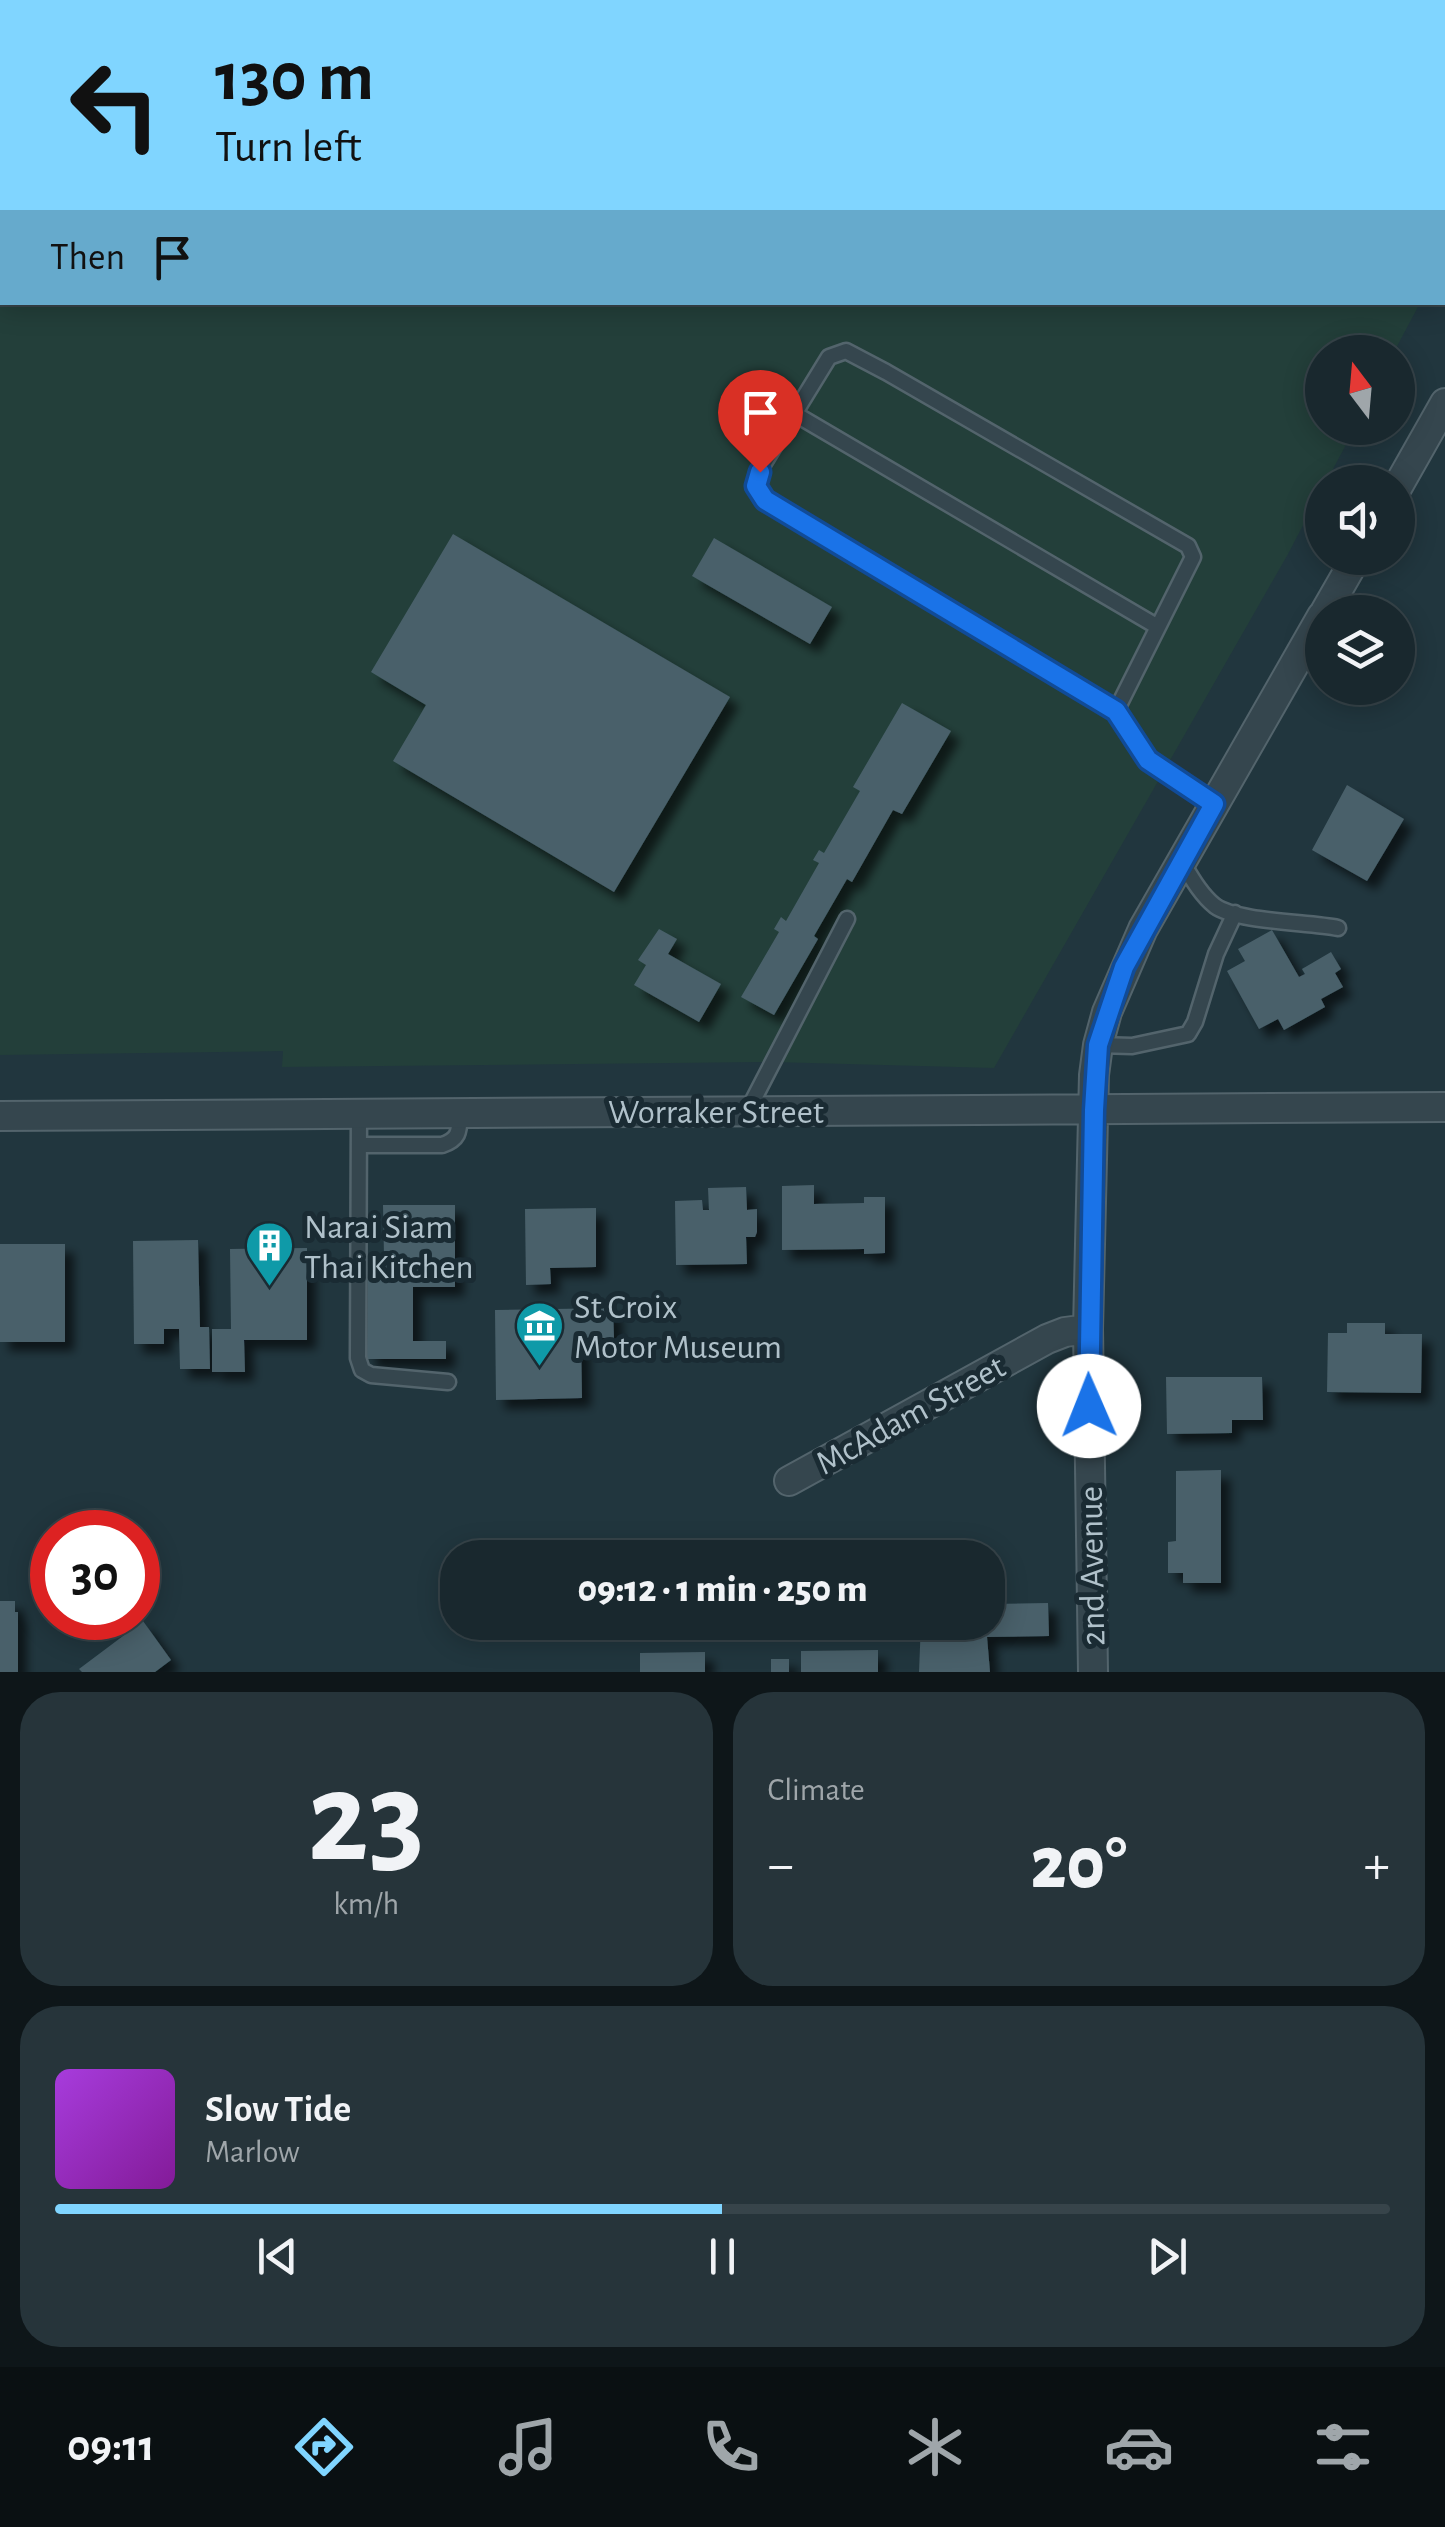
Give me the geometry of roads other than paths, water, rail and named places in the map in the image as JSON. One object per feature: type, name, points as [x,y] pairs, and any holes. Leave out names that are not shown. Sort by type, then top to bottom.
[{"type":"street","points":[[1410,465],[1445,403]]},
{"type":"street","name":"2nd Avenue","points":[[1092,1672],[1088,1329],[1098,1045],[1124,967],[1305,647]]},
{"type":"street","name":"Worraker Street","points":[[0,1116],[1441,1106]]},
{"type":"street","name":"McAdam Street","points":[[789,1481],[1047,1340],[1065,1332],[1088,1329]]},
{"type":"lane","points":[[1116,711],[1193,557],[1188,546],[846,351],[830,357],[760,472],[756,486],[765,500],[1116,711],[1148,760],[1214,804]]},
{"type":"lane","points":[[794,414],[1158,627]]},
{"type":"lane","points":[[1182,862],[1217,908],[1338,928]]},
{"type":"lane","points":[[1098,1045],[1132,1046],[1188,1034],[1235,913]]},
{"type":"lane","points":[[748,1110],[848,919]]},
{"type":"lane","points":[[359,1145],[454,1142],[460,1134],[460,1113]]},
{"type":"lane","points":[[359,1114],[358,1358],[362,1370],[371,1375],[448,1382]]},
{"type":"place","name":"Narai Siam Thai Kitchen","points":[[269,1288]]},
{"type":"place","name":"St Croix Motor Museum","points":[[539,1368]]}]
